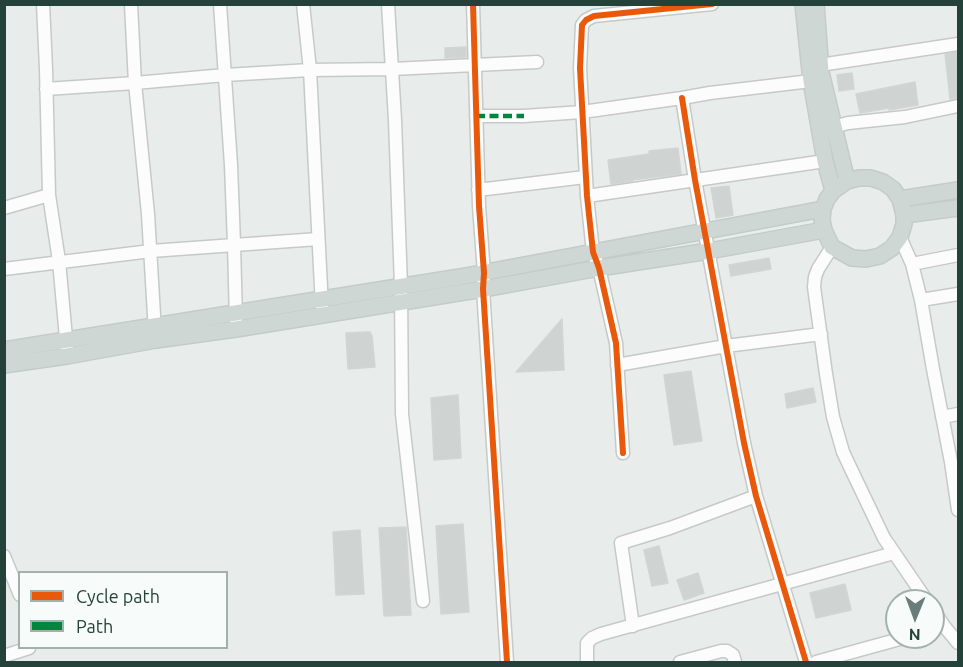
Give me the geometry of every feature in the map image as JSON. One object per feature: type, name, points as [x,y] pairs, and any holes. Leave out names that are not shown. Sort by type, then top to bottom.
[{"type":"main road","points":[[804,4],[811,81],[825,161],[833,191]]},
{"type":"main road","points":[[816,4],[820,65],[847,181]]},
{"type":"main road","points":[[859,178],[871,178],[893,189],[900,199],[904,224],[900,237],[892,248],[880,256],[866,259],[852,258],[832,247],[822,220],[823,209],[833,191],[847,181],[859,178]]},
{"type":"main road","points":[[900,199],[958,190]]},
{"type":"main road","points":[[904,215],[958,208]]},
{"type":"main road","points":[[4,365],[67,356],[235,313],[484,273],[823,209]]},
{"type":"main road","points":[[4,350],[67,339],[236,329],[483,290],[824,230]]},
{"type":"street","points":[[43,4],[49,195],[60,261],[67,356]]},
{"type":"street","points":[[131,4],[135,83],[151,251],[155,333]]},
{"type":"street","points":[[220,4],[234,244],[236,329]]},
{"type":"street","points":[[303,4],[310,70],[322,315]]},
{"type":"street","points":[[388,4],[401,286],[402,414],[423,601]]},
{"type":"street","points":[[473,4],[483,290],[507,663]]},
{"type":"street","points":[[623,453],[616,343],[599,268],[593,252],[585,177],[580,68],[582,25],[603,10],[709,5]]},
{"type":"street","points":[[820,65],[958,44]]},
{"type":"street","points":[[46,89],[310,70],[392,69],[537,62]]},
{"type":"street","points":[[476,116],[524,116],[582,112],[811,81]]},
{"type":"street","points":[[682,98],[744,443],[756,496],[806,663]]},
{"type":"street","points":[[833,127],[848,123],[905,117],[958,106]]},
{"type":"street","points":[[587,196],[825,161]]},
{"type":"street","points":[[478,190],[585,177]]},
{"type":"street","points":[[4,208],[49,195]]},
{"type":"street","points":[[900,237],[912,264],[921,300],[942,417],[954,449],[958,510]]},
{"type":"street","points":[[4,269],[151,251],[318,239]]},
{"type":"street","points":[[832,247],[818,269],[814,287],[833,417],[843,452],[884,538],[919,589]]},
{"type":"street","points":[[912,264],[958,255]]},
{"type":"street","points":[[921,300],[958,297]]},
{"type":"street","points":[[617,365],[726,346],[821,334]]},
{"type":"street","points":[[942,417],[958,414]]},
{"type":"street","points":[[633,626],[621,543],[670,528],[756,496]]},
{"type":"street","points":[[587,663],[587,643],[592,638],[894,553]]},
{"type":"street","points":[[5,557],[18,590]]},
{"type":"street","points":[[945,633],[958,643]]},
{"type":"street","points":[[816,663],[885,643]]},
{"type":"street","points":[[4,657],[26,649]]},
{"type":"street","points":[[680,663],[728,651],[733,655],[735,663]]},
{"type":"building","points":[[466,47],[466,57],[445,58],[445,48]]},
{"type":"building","points":[[958,52],[958,98],[950,99],[945,54]]},
{"type":"building","points":[[852,73],[854,89],[839,91],[837,75]]},
{"type":"building","points":[[915,82],[918,105],[860,113],[856,94]]},
{"type":"building","points":[[678,148],[681,174],[611,184],[608,160],[649,154],[649,151]]},
{"type":"building","points":[[729,186],[733,215],[716,218],[711,188]]},
{"type":"building","points":[[769,258],[771,269],[731,276],[729,265]]},
{"type":"building","points":[[562,319],[564,370],[516,372]]},
{"type":"building","points":[[370,332],[375,367],[348,369],[346,333]]},
{"type":"building","points":[[691,371],[702,441],[674,445],[664,375]]},
{"type":"building","points":[[813,388],[816,402],[787,408],[785,394]]},
{"type":"building","points":[[458,395],[461,458],[434,460],[431,398]]},
{"type":"building","points":[[463,524],[469,612],[441,614],[436,526]]},
{"type":"building","points":[[406,527],[411,615],[384,616],[379,528]]},
{"type":"building","points":[[360,530],[364,594],[336,595],[333,532]]},
{"type":"building","points":[[659,546],[668,583],[652,586],[644,550]]},
{"type":"building","points":[[698,573],[704,593],[684,600],[677,580]]},
{"type":"building","points":[[845,584],[851,610],[816,618],[810,593]]},
{"type":"marked path","points":[[476,116],[524,116]]},
{"type":"cycle path","points":[[473,4],[483,289],[507,662]]},
{"type":"cycle path","points":[[623,453],[616,343],[599,268],[593,252],[587,196],[580,68],[582,25],[594,16],[712,4]]},
{"type":"cycle path","points":[[682,98],[744,443],[756,496],[806,662]]}]
